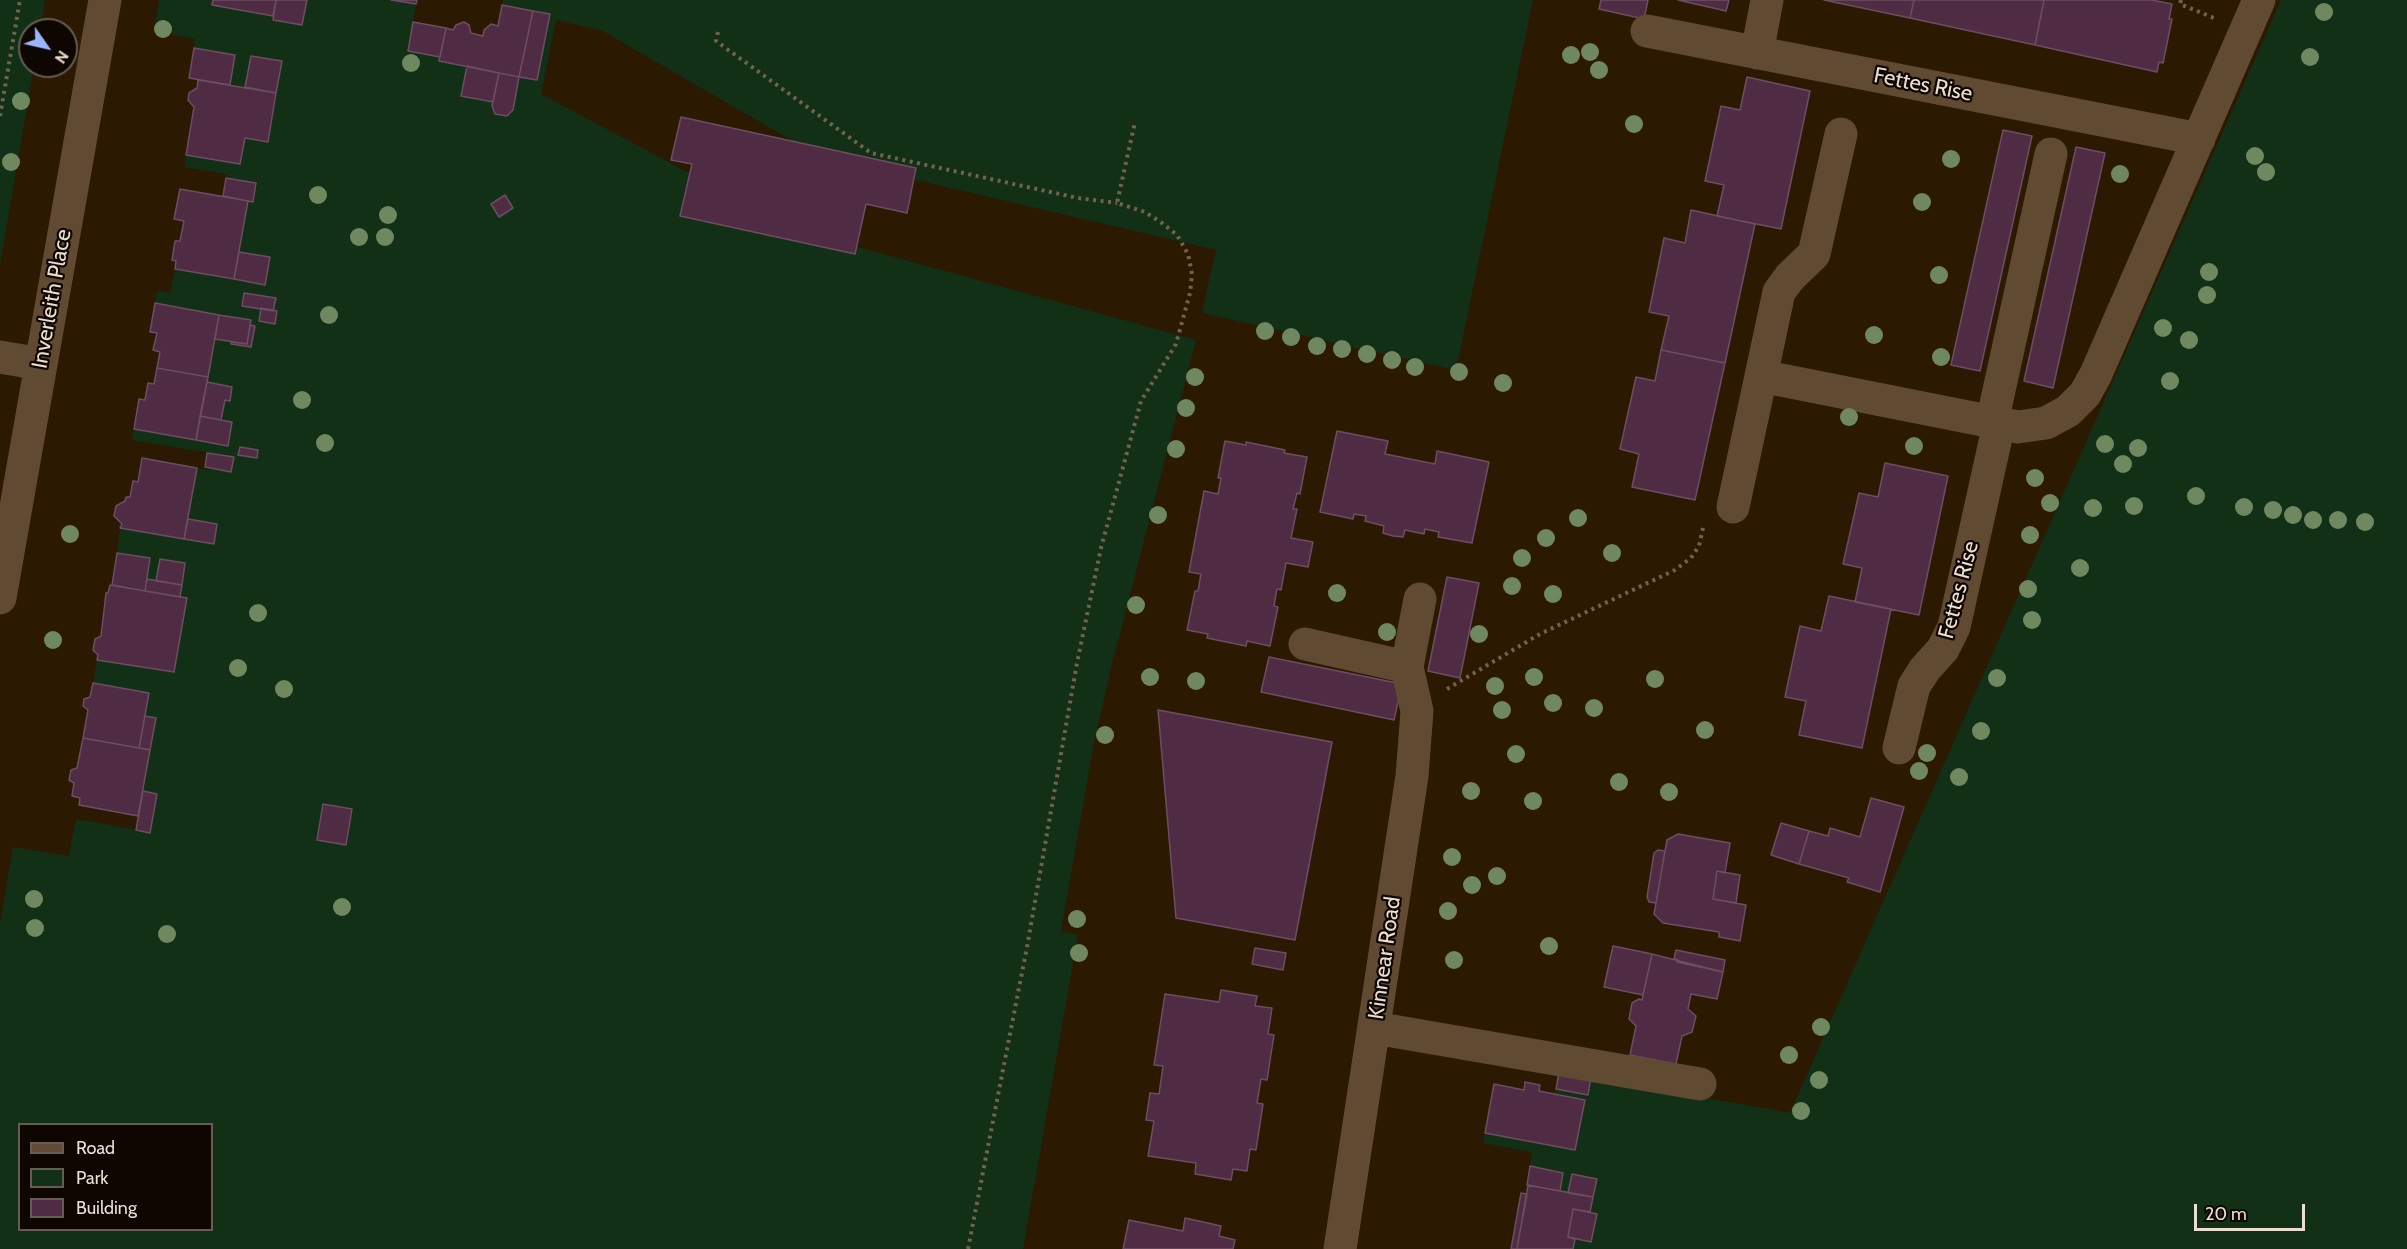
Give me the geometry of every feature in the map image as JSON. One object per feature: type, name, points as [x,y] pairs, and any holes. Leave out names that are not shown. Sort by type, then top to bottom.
[{"type":"street","name":"Inverleith Place","points":[[0,598],[105,0]]},
{"type":"street","points":[[1757,53],[1767,0]]},
{"type":"street","points":[[1761,375],[2018,427],[2046,423],[2068,411],[2085,394],[2259,0]]},
{"type":"street","name":"Fettes Rise","points":[[1647,32],[2199,139]]},
{"type":"street","points":[[1733,507],[1779,292],[1790,277],[1814,254],[1841,134]]},
{"type":"street","name":"Fettes Rise","points":[[1899,748],[1914,686],[1925,669],[1943,649],[1954,627],[2051,154]]},
{"type":"street","points":[[0,357],[41,364]]},
{"type":"street","name":"Kinnear Road","points":[[1340,1249],[1412,776],[1417,711],[1407,667],[1420,599]]},
{"type":"street","points":[[1305,644],[1407,667]]},
{"type":"street","points":[[1375,1028],[1700,1084]]},
{"type":"path","points":[[0,116],[20,0]]},
{"type":"path","points":[[718,32],[716,41],[871,153],[1078,198],[1117,203],[1145,212],[1162,223],[1176,235],[1188,254],[1192,274],[1190,293],[1176,344],[1141,401],[1101,548],[1077,663],[1027,947],[968,1249]]},
{"type":"path","points":[[1117,203],[1135,122]]},
{"type":"path","points":[[1417,711],[1448,688],[1540,634],[1676,570],[1691,558],[1699,546],[1709,502],[1733,507]]},
{"type":"green space","points":[[0,0],[45,0],[42,18],[18,18],[18,78],[32,78],[0,265]]},
{"type":"green space","points":[[159,0],[213,0],[212,5],[273,16],[273,20],[302,25],[307,0],[391,0],[416,4],[408,50],[467,66],[461,95],[493,102],[513,110],[519,77],[537,80],[550,15],[502,5],[503,0],[1533,0],[1456,370],[1202,313],[1216,250],[822,158],[601,30],[556,20],[541,94],[796,230],[1196,340],[1111,668],[1094,743],[1061,931],[1078,935],[1023,1249],[0,1249],[0,924],[13,847],[69,856],[76,819],[150,832],[157,794],[143,791],[156,718],[145,716],[149,693],[93,683],[97,660],[174,672],[187,599],[180,597],[185,564],[160,559],[156,581],[147,579],[150,558],[117,553],[120,528],[214,544],[217,524],[188,519],[197,468],[231,472],[234,457],[132,440],[134,429],[228,446],[232,422],[221,420],[225,400],[230,400],[232,387],[207,382],[215,339],[251,347],[255,326],[250,325],[251,320],[155,303],[157,291],[170,293],[175,269],[265,285],[270,258],[239,252],[248,201],[253,202],[256,183],[226,178],[227,174],[184,167],[186,155],[245,138],[268,142],[282,61],[251,56],[245,87],[230,85],[235,55],[194,48],[195,39],[154,31]],"holes":[[[244,293],[276,298],[273,311],[277,312],[275,324],[259,321],[261,308],[242,305]]]},
{"type":"green space","points":[[2281,0],[2407,0],[2407,1249],[1573,1249],[1575,1239],[1592,1241],[1597,1214],[1590,1212],[1596,1179],[1572,1174],[1568,1193],[1560,1191],[1563,1173],[1530,1166],[1532,1152],[1483,1143],[1485,1133],[1575,1150],[1585,1100],[1555,1094],[1556,1089],[1588,1095],[1591,1077],[1790,1113]]},
{"type":"building","points":[[213,0],[276,0],[273,16],[212,5]]},
{"type":"building","points":[[276,0],[307,0],[302,25],[273,20]]},
{"type":"building","points":[[391,0],[417,0],[416,4]]},
{"type":"building","points":[[1601,0],[1648,0],[1644,19],[1599,9]]},
{"type":"building","points":[[1678,0],[1729,0],[1726,11]]},
{"type":"building","points":[[1824,0],[1914,0],[1910,18]]},
{"type":"building","points":[[1914,0],[2044,0],[2035,45],[1910,18]]},
{"type":"building","points":[[2044,0],[2152,0],[2172,4],[2169,19],[2172,19],[2163,63],[2159,62],[2157,72],[2035,45]]},
{"type":"building","points":[[502,5],[533,11],[519,77],[439,61],[446,28],[453,30],[456,25],[464,22],[469,25],[471,33],[483,36],[484,30],[491,24],[498,26]]},
{"type":"building","points":[[533,11],[550,14],[537,80],[519,77]]},
{"type":"building","points":[[413,22],[446,28],[440,57],[408,51]]},
{"type":"building","points":[[194,48],[235,55],[230,85],[189,78]]},
{"type":"building","points":[[251,56],[282,61],[276,93],[245,87]]},
{"type":"building","points":[[467,66],[499,73],[493,102],[461,96]]},
{"type":"building","points":[[499,73],[519,77],[513,110],[507,116],[495,114],[492,106]]},
{"type":"building","points":[[1747,77],[1810,91],[1781,229],[1717,216],[1724,185],[1705,181],[1721,106],[1740,110]]},
{"type":"building","points":[[198,80],[276,93],[268,142],[245,138],[240,164],[186,155],[194,107],[188,100],[189,93],[197,88]]},
{"type":"building","points":[[681,117],[916,168],[907,213],[866,204],[855,254],[680,216],[692,164],[671,160]]},
{"type":"building","points":[[2003,130],[2032,136],[1980,371],[1951,365]]},
{"type":"building","points":[[2076,147],[2105,153],[2053,388],[2024,381]]},
{"type":"building","points":[[226,178],[256,183],[253,202],[223,196]]},
{"type":"building","points":[[180,189],[248,201],[234,279],[175,269],[176,261],[172,260],[175,241],[180,241],[184,221],[174,219]]},
{"type":"building","points":[[505,195],[513,208],[499,217],[491,204]]},
{"type":"building","points":[[1691,210],[1755,224],[1725,363],[1661,350],[1669,316],[1649,312],[1664,238],[1685,243]]},
{"type":"building","points":[[239,252],[270,257],[265,285],[234,279]]},
{"type":"building","points":[[244,293],[276,298],[273,311],[242,306]]},
{"type":"building","points":[[155,303],[219,315],[208,377],[157,368],[160,352],[153,350],[157,333],[150,332]]},
{"type":"building","points":[[261,308],[277,311],[275,324],[259,321]]},
{"type":"building","points":[[219,315],[251,320],[247,344],[215,339]]},
{"type":"building","points":[[250,325],[255,326],[251,347],[231,344],[231,342],[247,344]]},
{"type":"building","points":[[1661,350],[1725,363],[1695,500],[1632,487],[1639,454],[1620,449],[1636,377],[1655,381]]},
{"type":"building","points":[[157,368],[208,377],[196,440],[134,429],[139,399],[145,400],[148,383],[154,384]]},
{"type":"building","points":[[207,382],[232,387],[230,401],[225,400],[221,420],[200,416]]},
{"type":"building","points":[[200,416],[232,422],[228,446],[196,440]]},
{"type":"building","points":[[1337,431],[1388,441],[1385,454],[1435,464],[1437,451],[1489,462],[1472,543],[1438,537],[1439,532],[1425,529],[1424,534],[1405,530],[1403,537],[1393,536],[1383,533],[1384,526],[1365,521],[1366,516],[1354,514],[1353,519],[1320,512]]},
{"type":"building","points":[[1225,441],[1246,445],[1246,442],[1307,457],[1300,494],[1297,493],[1293,509],[1297,509],[1291,538],[1313,542],[1308,567],[1286,563],[1281,590],[1277,589],[1274,606],[1278,607],[1270,646],[1247,641],[1246,646],[1207,638],[1208,634],[1187,630],[1201,574],[1189,572],[1204,491],[1218,494],[1221,478],[1218,478]]},
{"type":"building","points":[[240,447],[258,450],[257,458],[238,455]]},
{"type":"building","points":[[207,453],[234,457],[231,472],[205,467]]},
{"type":"building","points":[[142,458],[197,468],[184,539],[120,528],[122,524],[114,516],[116,506],[125,501],[126,497],[130,497],[133,481],[138,482]]},
{"type":"building","points":[[1885,463],[1948,476],[1919,615],[1855,602],[1862,568],[1843,564],[1859,493],[1878,497]]},
{"type":"building","points":[[188,519],[217,524],[214,544],[184,539]]},
{"type":"building","points":[[117,553],[150,558],[145,591],[112,585]]},
{"type":"building","points":[[160,559],[185,563],[182,585],[156,581]]},
{"type":"building","points":[[1447,577],[1479,583],[1460,678],[1428,671]]},
{"type":"building","points":[[147,579],[182,585],[180,597],[145,591]]},
{"type":"building","points":[[110,585],[187,598],[174,672],[97,660],[98,655],[93,650],[95,639],[101,636],[106,593]]},
{"type":"building","points":[[1829,596],[1891,609],[1862,748],[1799,735],[1806,701],[1785,697],[1800,626],[1821,631]]},
{"type":"building","points":[[1269,657],[1402,684],[1394,720],[1261,692]]},
{"type":"building","points":[[93,683],[149,693],[139,748],[83,738],[88,710],[83,706],[84,699],[90,697]]},
{"type":"building","points":[[1158,710],[1332,742],[1295,940],[1176,918]]},
{"type":"building","points":[[145,716],[156,718],[150,750],[139,748]]},
{"type":"building","points":[[83,738],[150,750],[138,816],[79,805],[80,798],[72,796],[74,783],[69,780],[71,770],[77,768]]},
{"type":"building","points":[[143,791],[157,794],[150,833],[136,830]]},
{"type":"building","points":[[1871,798],[1904,807],[1880,892],[1847,882],[1849,878],[1799,864],[1809,831],[1828,836],[1830,828],[1860,837]]},
{"type":"building","points":[[323,804],[352,809],[346,845],[317,840]]},
{"type":"building","points":[[1781,823],[1809,831],[1799,864],[1771,855]]},
{"type":"building","points":[[1678,834],[1730,843],[1725,873],[1717,871],[1713,899],[1746,905],[1740,941],[1719,937],[1719,932],[1663,923],[1654,914],[1667,840]]},
{"type":"building","points":[[1658,850],[1665,851],[1656,903],[1649,902],[1647,897],[1654,853]]},
{"type":"building","points":[[1717,871],[1740,875],[1736,903],[1713,899]]},
{"type":"building","points":[[1613,946],[1652,954],[1643,995],[1604,987]]},
{"type":"building","points":[[1255,948],[1286,953],[1283,970],[1252,964]]},
{"type":"building","points":[[1676,950],[1725,960],[1723,972],[1677,962],[1678,960],[1674,959]]},
{"type":"building","points":[[1652,954],[1723,972],[1717,999],[1691,994],[1688,1009],[1696,1016],[1692,1032],[1682,1036],[1676,1064],[1630,1055],[1636,1026],[1629,1019],[1632,1003],[1639,999],[1642,1000]]},
{"type":"building","points":[[1221,990],[1257,996],[1255,1006],[1272,1008],[1268,1034],[1274,1035],[1267,1080],[1261,1079],[1257,1103],[1263,1104],[1256,1150],[1250,1149],[1247,1171],[1233,1169],[1231,1180],[1195,1174],[1196,1163],[1148,1156],[1154,1121],[1146,1120],[1150,1093],[1159,1094],[1163,1066],[1154,1065],[1165,994],[1219,1002]]},
{"type":"building","points":[[1559,1072],[1591,1077],[1588,1095],[1556,1089]]},
{"type":"building","points":[[1525,1082],[1540,1085],[1539,1091],[1585,1100],[1575,1150],[1485,1133],[1494,1084],[1524,1090]]},
{"type":"building","points":[[1530,1166],[1563,1173],[1560,1191],[1527,1185]]},
{"type":"building","points":[[1572,1174],[1597,1179],[1593,1197],[1568,1193]]},
{"type":"building","points":[[1528,1185],[1593,1197],[1590,1212],[1573,1209],[1568,1237],[1575,1239],[1573,1249],[1517,1249]]},
{"type":"building","points":[[1521,1193],[1527,1194],[1517,1249],[1511,1249]]},
{"type":"building","points":[[1573,1209],[1597,1214],[1591,1242],[1568,1237]]},
{"type":"building","points":[[1185,1218],[1221,1226],[1219,1236],[1235,1240],[1233,1249],[1123,1249],[1129,1220],[1183,1231]]}]
